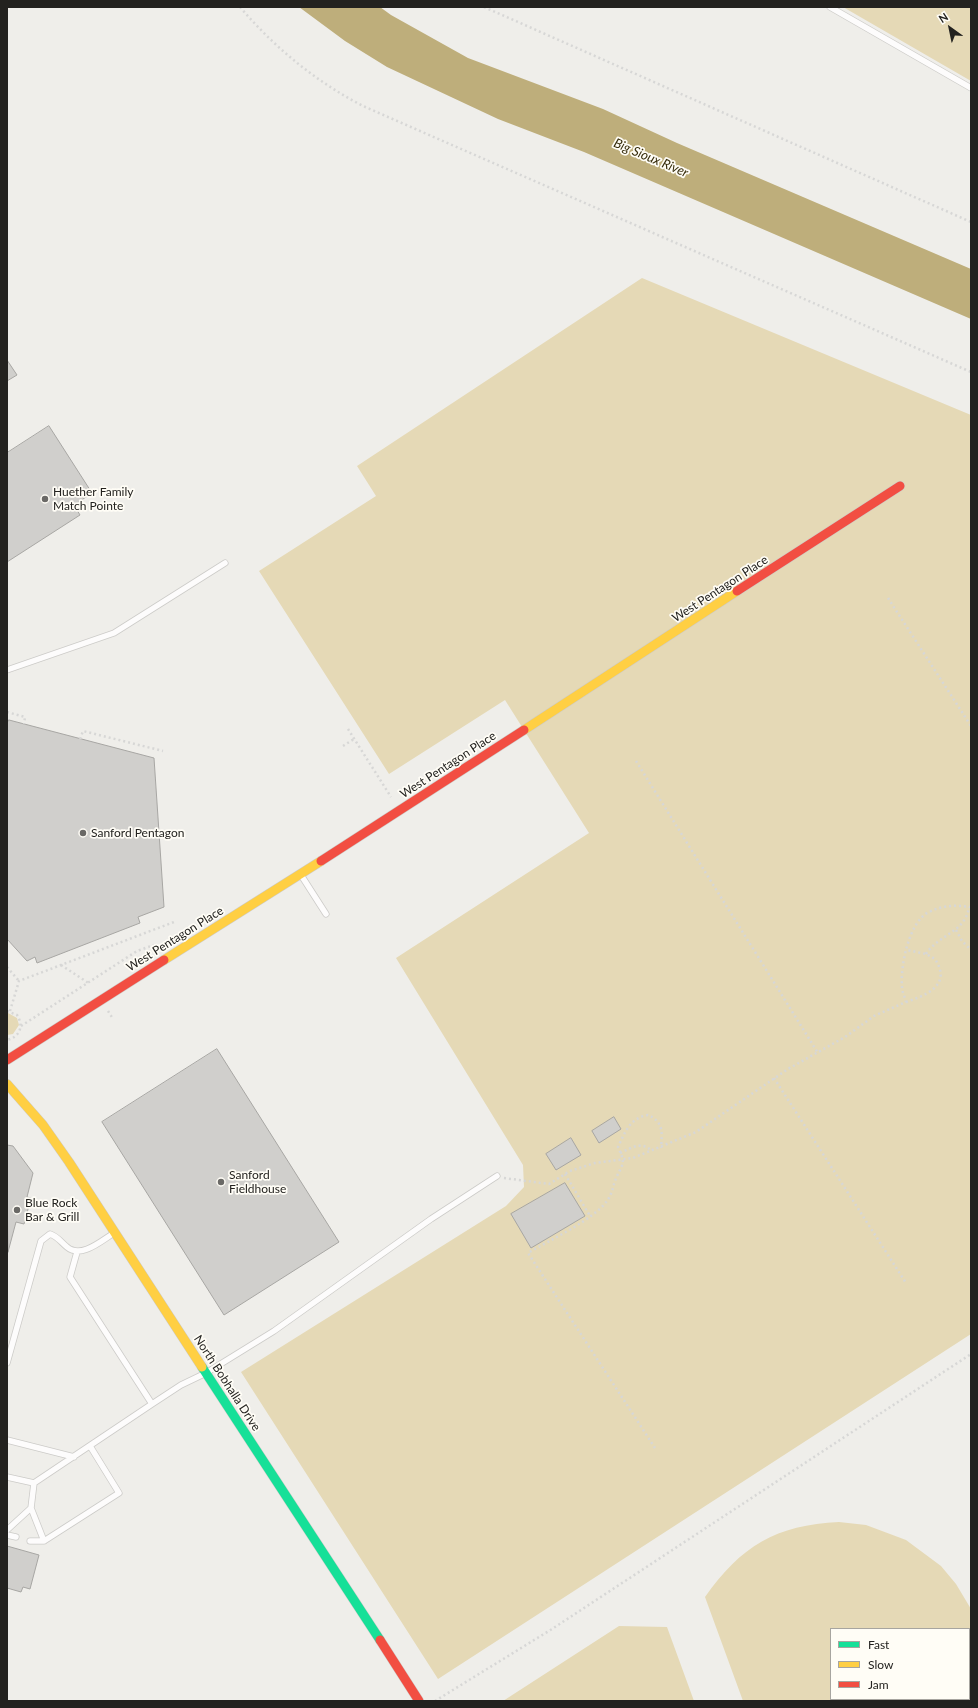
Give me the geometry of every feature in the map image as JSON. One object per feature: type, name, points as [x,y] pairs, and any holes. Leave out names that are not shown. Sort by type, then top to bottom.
[{"type":"street","name":"West Pentagon Place","points":[[7,1060],[301,874],[900,486]]},
{"type":"street","name":"North Bobhalla Drive","points":[[7,1084],[43,1125],[115,1232],[418,1701]]},
{"type":"lane","points":[[830,7],[971,88]]},
{"type":"lane","points":[[7,670],[114,633],[225,563]]},
{"type":"lane","points":[[301,874],[326,914]]},
{"type":"lane","points":[[7,1477],[34,1483],[181,1385],[206,1373],[281,1326],[431,1219],[497,1176]]},
{"type":"lane","points":[[7,1364],[41,1241],[50,1234],[54,1235],[67,1248],[77,1252],[82,1252],[115,1232]]},
{"type":"lane","points":[[77,1252],[70,1277],[152,1404]]},
{"type":"lane","points":[[7,1440],[74,1457]]},
{"type":"lane","points":[[30,1541],[44,1541],[119,1493],[90,1446]]},
{"type":"lane","points":[[34,1483],[31,1508],[44,1541]]},
{"type":"lane","points":[[7,1530],[31,1508]]},
{"type":"lane","points":[[7,1534],[16,1537]]},
{"type":"path","points":[[240,7],[274,43],[307,72],[330,88],[363,106],[971,372]]},
{"type":"path","points":[[484,7],[971,222]]},
{"type":"path","points":[[888,598],[971,726]]},
{"type":"path","points":[[7,712],[25,716],[24,724]]},
{"type":"path","points":[[348,729],[391,797]]},
{"type":"path","points":[[80,739],[83,731],[163,751]]},
{"type":"path","points":[[343,746],[354,739]]},
{"type":"path","points":[[636,761],[818,1053]]},
{"type":"path","points":[[906,1002],[902,989],[901,977],[913,928],[927,912],[951,905],[970,907],[969,916],[956,930],[938,940],[926,954]]},
{"type":"path","points":[[21,1026],[17,1016],[8,1011],[19,981],[174,922]]},
{"type":"path","points":[[956,930],[962,941],[971,950]]},
{"type":"path","points":[[7,1040],[16,1036],[21,1026],[90,983],[137,951],[154,945]]},
{"type":"path","points":[[497,1176],[515,1180],[549,1184],[565,1174],[594,1163],[633,1158],[661,1148],[696,1132],[788,1068],[845,1037],[874,1016],[906,1002],[926,996],[934,990],[939,983],[940,972],[939,965],[935,959],[926,954],[907,950]]},
{"type":"path","points":[[61,965],[90,983]]},
{"type":"path","points":[[7,968],[19,981]]},
{"type":"path","points":[[108,1011],[113,1018]]},
{"type":"path","points":[[774,1078],[906,1283]]},
{"type":"path","points":[[655,1448],[528,1253],[590,1216],[602,1207],[612,1194],[617,1176],[623,1167],[623,1159],[618,1148],[631,1123],[636,1118],[648,1115],[658,1121],[661,1126],[661,1148]]},
{"type":"path","points":[[620,1152],[640,1145],[646,1145],[652,1151]]},
{"type":"path","points":[[565,1174],[590,1216]]},
{"type":"path","points":[[435,1701],[552,1629],[971,1354]]},
{"type":"shaded area","points":[[843,7],[971,7],[971,81]]},
{"type":"shaded area","points":[[642,278],[971,415],[971,1334],[438,1679],[241,1372],[506,1206],[524,1187],[523,1165],[396,958],[589,833],[505,700],[389,774],[259,571],[376,496],[357,466]]},
{"type":"shaded area","points":[[8,1013],[17,1018],[19,1025],[13,1034],[7,1035]]},
{"type":"shaded area","points":[[839,1522],[866,1525],[906,1540],[941,1566],[956,1584],[971,1609],[971,1684],[970,1628],[830,1628],[830,1700],[952,1700],[743,1701],[705,1597],[732,1564],[762,1542],[778,1534],[817,1524]]},
{"type":"shaded area","points":[[619,1626],[667,1627],[694,1701],[503,1701]]},
{"type":"water","name":"Big Sioux River","points":[[299,7],[380,7],[391,15],[468,58],[603,109],[677,143],[971,269],[971,319],[584,152],[498,119],[387,67],[345,41]]},
{"type":"building","points":[[7,360],[17,375],[7,381]]},
{"type":"building","name":"Huether Family Match Pointe","points":[[49,426],[92,493],[74,505],[80,515],[7,562],[7,453]]},
{"type":"building","name":"Sanford Pentagon","points":[[9,720],[154,758],[164,907],[138,917],[140,923],[37,963],[35,957],[27,961],[7,939],[7,724]]},
{"type":"building","name":"Sanford Fieldhouse","points":[[217,1049],[339,1242],[224,1315],[102,1122]]},
{"type":"building","points":[[614,1117],[621,1129],[599,1143],[592,1131]]},
{"type":"building","points":[[571,1138],[581,1155],[556,1170],[546,1154]]},
{"type":"building","name":"Blue Rock Bar & Grill","points":[[7,1145],[13,1146],[33,1173],[27,1197],[31,1198],[24,1224],[16,1222],[8,1252]]},
{"type":"building","points":[[565,1183],[585,1216],[531,1248],[511,1214]]},
{"type":"building","points":[[7,1546],[39,1555],[30,1589],[23,1587],[21,1592],[7,1588]]},
{"type":"traffic: fast","points":[[202,1367],[380,1640]]},
{"type":"traffic: slow","points":[[524,730],[737,591]]},
{"type":"traffic: slow","points":[[164,960],[321,861]]},
{"type":"traffic: slow","points":[[7,1084],[43,1125],[69,1162],[202,1367]]},
{"type":"traffic: jam","points":[[737,591],[900,486]]},
{"type":"traffic: jam","points":[[321,861],[524,730]]},
{"type":"traffic: jam","points":[[7,1060],[164,960]]},
{"type":"traffic: jam","points":[[380,1640],[419,1701]]},
{"type":"place","name":"Huether Family Match Pointe","points":[[45,499]]},
{"type":"place","name":"Sanford Pentagon","points":[[83,833]]},
{"type":"place","name":"Sanford Fieldhouse","points":[[221,1182]]},
{"type":"place","name":"Blue Rock Bar & Grill","points":[[17,1210]]}]
